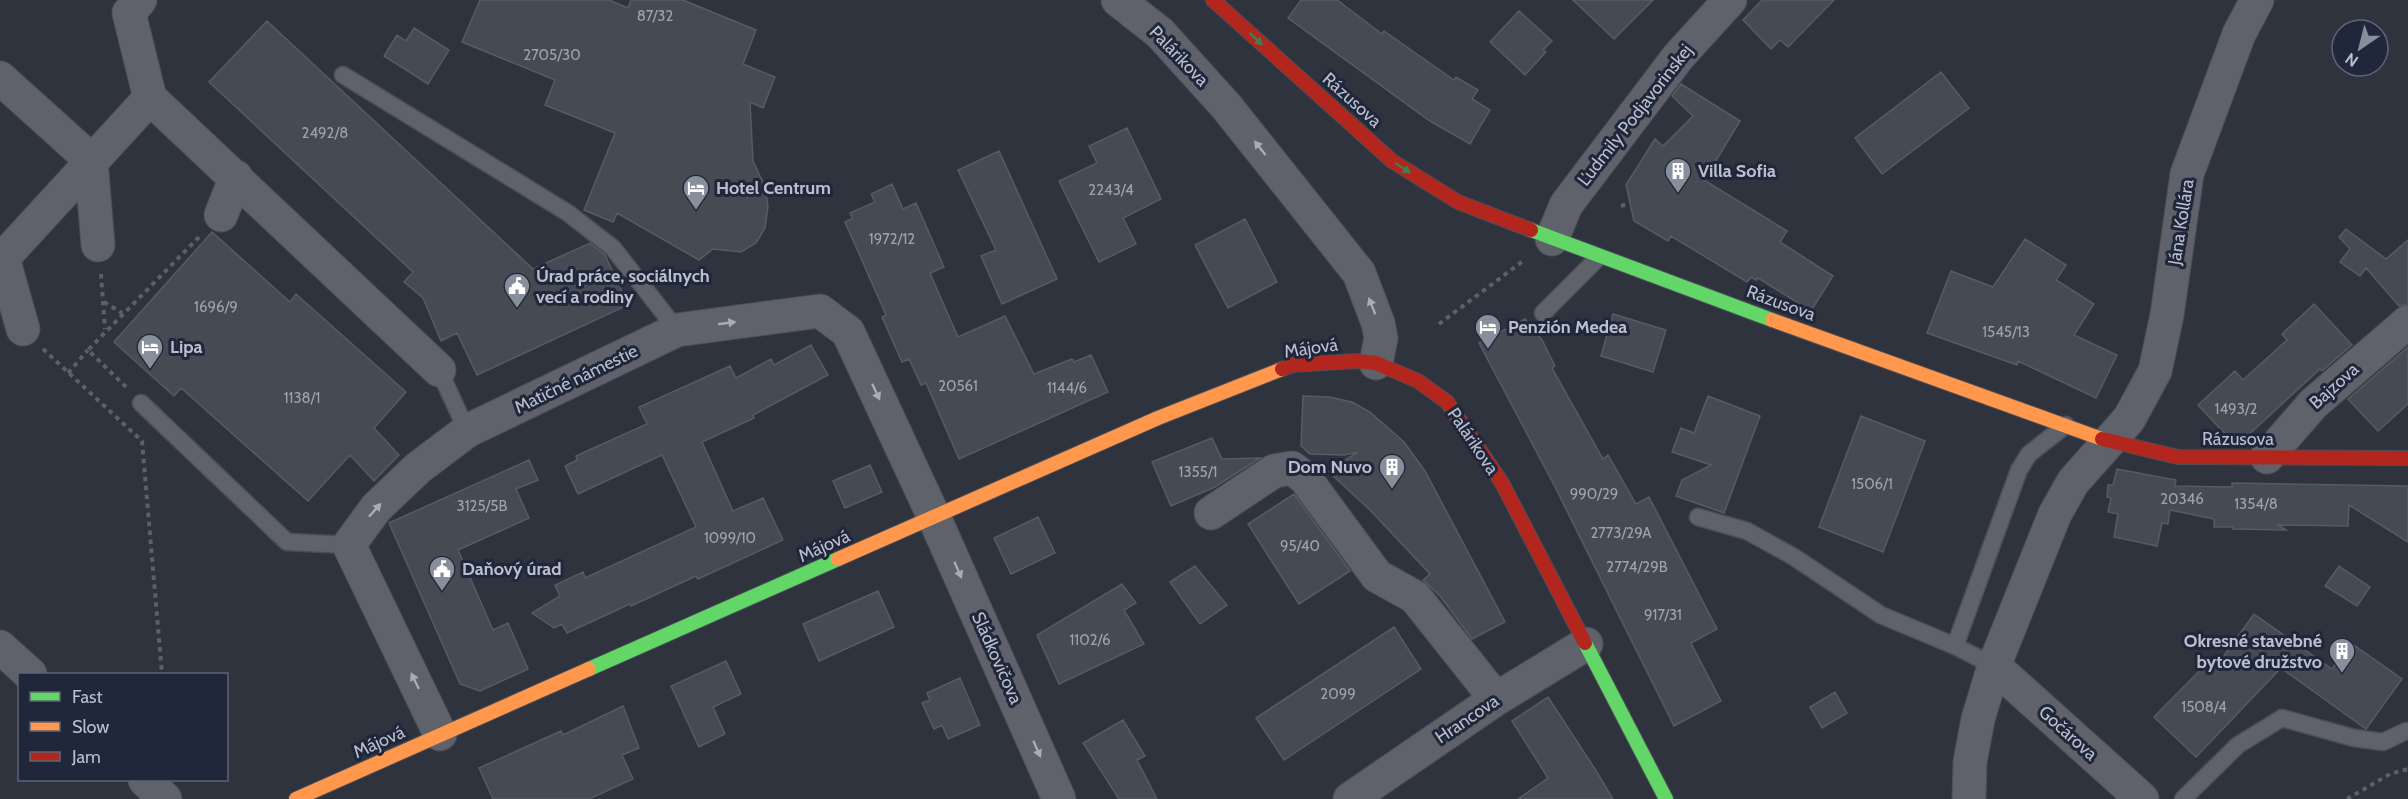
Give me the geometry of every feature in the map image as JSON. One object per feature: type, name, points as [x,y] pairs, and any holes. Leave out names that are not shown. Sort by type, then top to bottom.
[{"type":"main road","name":"Rázusova","points":[[1213,0],[1392,160],[1458,202],[1552,239],[2108,441],[2178,457],[2408,458]]},
{"type":"main road","name":"Májová","points":[[296,799],[1158,418],[1292,365],[1356,361],[1376,363]]},
{"type":"main road","name":"Palárikova","points":[[1376,363],[1418,381],[1447,402],[1502,483],[1666,799]]},
{"type":"street","points":[[140,0],[129,13],[150,98],[439,370]]},
{"type":"street","name":"Palárikova","points":[[1118,0],[1160,33],[1226,106],[1359,273],[1378,323],[1381,338],[1376,363]]},
{"type":"street","name":"Ľudmily Podjavorinskej","points":[[1552,239],[1566,205],[1678,57],[1730,0]]},
{"type":"street","name":"Jána Kollára","points":[[1969,799],[1970,762],[1978,719],[1994,666],[2055,514],[2073,482],[2129,419],[2155,371],[2167,315],[2187,174],[2239,34],[2258,0]]},
{"type":"street","points":[[0,78],[91,160],[98,245]]},
{"type":"street","points":[[23,329],[3,258],[150,98]]},
{"type":"street","points":[[221,215],[236,177]]},
{"type":"street","name":"Matičné námestie","points":[[349,545],[376,508],[418,468],[467,431],[677,330],[820,311],[848,332],[934,517]]},
{"type":"street","name":"Bajzova","points":[[2267,457],[2313,404],[2408,322]]},
{"type":"street","points":[[1211,513],[1274,471],[1292,468],[1305,478],[1377,576],[1415,597],[1496,699]]},
{"type":"street","name":"Sládkovičova","points":[[934,517],[1059,799]]},
{"type":"street","points":[[349,545],[440,734]]},
{"type":"street","name":"Hrancova","points":[[1350,799],[1496,699],[1586,644]]},
{"type":"street","points":[[0,647],[28,673]]},
{"type":"street","name":"Gočárova","points":[[1994,666],[2142,799]]},
{"type":"street","points":[[146,781],[165,799]]},
{"type":"lane","points":[[342,75],[568,213],[613,248],[677,330]]},
{"type":"lane","points":[[1543,313],[1599,257]]},
{"type":"lane","points":[[439,370],[467,431]]},
{"type":"lane","points":[[141,403],[287,542],[349,545]]},
{"type":"lane","points":[[1955,646],[2019,470],[2029,454],[2066,425]]},
{"type":"lane","points":[[1698,517],[1747,531],[1794,557],[1881,615],[1955,646],[1994,666]]},
{"type":"lane","points":[[2183,799],[2238,744],[2282,718],[2354,738],[2384,742],[2406,730]]},
{"type":"path","points":[[1621,206],[1630,203]]},
{"type":"path","points":[[68,373],[105,330],[221,215]]},
{"type":"path","points":[[1439,324],[1552,239]]},
{"type":"path","points":[[98,245],[105,330]]},
{"type":"path","points":[[104,302],[122,313]]},
{"type":"path","points":[[88,350],[141,403]]},
{"type":"path","points":[[54,359],[142,441],[162,673]]},
{"type":"path","points":[[2347,799],[2391,774],[2408,769]]},
{"type":"building","points":[[480,0],[609,0],[628,8],[631,0],[683,0],[756,30],[743,64],[775,77],[763,108],[750,102],[753,161],[765,187],[768,206],[765,228],[756,243],[741,252],[713,249],[699,260],[617,213],[613,222],[584,210],[615,133],[545,105],[555,80],[462,42]]},
{"type":"building","points":[[1301,0],[1337,0],[1382,34],[1384,31],[1454,80],[1456,77],[1478,90],[1472,99],[1490,110],[1470,144],[1430,121],[1288,18]]},
{"type":"building","points":[[1573,0],[1653,0],[1614,39]]},
{"type":"building","points":[[1762,0],[1834,0],[1788,47],[1780,40],[1771,49],[1743,20]]},
{"type":"building","points":[[1519,11],[1552,41],[1543,50],[1546,52],[1525,75],[1490,42]]},
{"type":"building","points":[[267,21],[533,269],[590,243],[605,255],[628,305],[477,375],[457,333],[441,341],[423,298],[404,282],[413,272],[209,82]]},
{"type":"building","points":[[414,28],[449,50],[428,84],[384,56],[397,35],[406,41]]},
{"type":"building","points":[[1941,72],[1969,108],[1882,174],[1855,138]]},
{"type":"building","name":"Villa Sofia","points":[[1681,84],[1740,121],[1704,180],[1787,231],[1780,242],[1833,276],[1811,311],[1758,278],[1756,280],[1751,277],[1747,282],[1671,236],[1668,241],[1634,221],[1626,185],[1655,139],[1663,146],[1693,116],[1672,96]]},
{"type":"building","points":[[1127,128],[1161,199],[1123,218],[1136,244],[1099,262],[1059,181],[1097,163],[1089,146]]},
{"type":"building","points":[[999,151],[1057,279],[1002,304],[981,256],[996,250],[958,170]]},
{"type":"building","points":[[892,184],[903,209],[916,203],[944,267],[930,273],[958,337],[1005,316],[1034,374],[1072,359],[1074,362],[1091,355],[1108,392],[959,459],[926,383],[921,385],[909,359],[902,362],[882,317],[886,315],[845,222],[853,218],[850,213],[875,202],[871,194]]},
{"type":"building","points":[[1245,219],[1277,282],[1228,308],[1195,245]]},
{"type":"building","points":[[2346,229],[2386,259],[2408,240],[2408,304],[2399,306],[2366,268],[2360,276],[2340,262],[2350,249],[2339,237]]},
{"type":"building","points":[[212,232],[290,302],[296,294],[406,392],[374,428],[399,455],[374,481],[350,455],[308,501],[181,388],[174,396],[114,342]]},
{"type":"building","points":[[2025,239],[2066,265],[2056,280],[2094,304],[2074,335],[2117,355],[2096,398],[2018,361],[2017,365],[1927,333],[1951,271],[1993,287]]},
{"type":"building","points":[[2314,304],[2352,345],[2322,371],[2320,369],[2244,439],[2229,438],[2198,405],[2235,371],[2243,380],[2287,340],[2282,334]]},
{"type":"building","points":[[1613,314],[1666,330],[1653,372],[1601,356]]},
{"type":"building","points":[[1525,319],[1542,340],[1555,366],[1552,368],[1603,459],[1608,455],[1636,504],[1649,497],[1717,629],[1691,643],[1721,701],[1674,726],[1554,485],[1479,343]]},
{"type":"building","points":[[811,345],[828,375],[753,415],[754,418],[702,442],[733,511],[763,498],[783,540],[698,579],[696,576],[567,633],[562,624],[554,628],[532,613],[560,596],[555,585],[583,572],[585,578],[696,527],[662,455],[578,494],[565,466],[577,460],[576,456],[647,424],[639,407],[730,366],[736,378],[771,359],[774,365]]},
{"type":"building","points":[[2408,347],[2408,404],[2378,431],[2348,399]]},
{"type":"building","name":"Dom Nuvo","points":[[1303,396],[1329,397],[1352,402],[1370,412],[1404,442],[1425,471],[1505,622],[1472,639],[1440,596],[1423,580],[1430,574],[1370,510],[1328,471],[1358,452],[1345,455],[1310,454],[1301,446]]},
{"type":"building","points":[[1708,396],[1760,416],[1724,513],[1676,496],[1682,480],[1711,465],[1672,452],[1681,428],[1694,433]]},
{"type":"building","points":[[1861,416],[1925,441],[1883,552],[1819,527]]},
{"type":"building","points":[[1212,438],[1222,459],[1260,458],[1215,487],[1171,506],[1152,462]]},
{"type":"building","points":[[529,460],[538,480],[516,489],[529,518],[458,550],[493,630],[508,623],[528,669],[480,691],[460,684],[389,523]]},
{"type":"building","points":[[870,465],[882,492],[845,508],[833,481]]},
{"type":"building","points":[[2117,469],[2176,480],[2175,486],[2232,487],[2232,483],[2408,486],[2408,542],[2349,505],[2348,526],[2278,525],[2286,530],[2233,529],[2233,527],[2214,527],[2214,519],[2170,510],[2168,524],[2162,523],[2157,546],[2114,537],[2118,514],[2108,512],[2111,498],[2107,497],[2108,485],[2113,485]]},
{"type":"building","points":[[1294,494],[1350,571],[1299,604],[1248,524]]},
{"type":"building","points":[[1038,517],[1055,553],[1011,574],[994,538]]},
{"type":"building","points":[[1195,566],[1227,605],[1200,624],[1170,582]]},
{"type":"building","points":[[2339,566],[2370,587],[2357,606],[2325,586]]},
{"type":"building","points":[[1122,584],[1136,603],[1124,610],[1144,644],[1059,684],[1037,635]]},
{"type":"building","points":[[878,591],[894,627],[819,661],[803,624]]},
{"type":"building","points":[[2254,614],[2332,669],[2351,643],[2402,679],[2366,729],[2281,668],[2196,757],[2154,717],[2212,658],[2218,664]]},
{"type":"building","points":[[1394,627],[1421,669],[1284,760],[1256,718]]},
{"type":"building","points":[[726,661],[741,694],[713,707],[725,734],[699,747],[671,686]]},
{"type":"building","points":[[960,678],[980,725],[948,739],[942,725],[934,729],[922,703],[930,700],[927,693]]},
{"type":"building","points":[[1835,692],[1847,713],[1822,728],[1810,707]]},
{"type":"building","points":[[1548,697],[1613,799],[1518,799],[1548,778],[1512,721]]},
{"type":"building","points":[[623,706],[639,748],[622,755],[633,779],[589,799],[493,799],[479,768],[561,731],[563,735]]},
{"type":"building","points":[[1123,720],[1145,756],[1137,760],[1157,799],[1119,799],[1083,743]]},
{"type":"traffic: fast","points":[[1531,230],[1772,320]]},
{"type":"traffic: fast","points":[[589,669],[838,559]]},
{"type":"traffic: fast","points":[[1585,643],[1666,799]]},
{"type":"traffic: slow","points":[[1772,320],[2102,439]]},
{"type":"traffic: slow","points":[[838,559],[1158,418],[1282,369]]},
{"type":"traffic: slow","points":[[296,799],[589,669]]},
{"type":"traffic: jam","points":[[1213,0],[1392,161],[1458,202],[1531,230]]},
{"type":"traffic: jam","points":[[1282,369],[1292,365],[1356,361],[1376,363],[1418,381],[1447,402],[1502,483],[1585,643]]},
{"type":"traffic: jam","points":[[2102,439],[2178,457],[2408,458]]},
{"type":"place","name":"Villa Sofia","points":[[1678,194]]},
{"type":"place","name":"Hotel Centrum","points":[[696,211]]},
{"type":"place","name":"Úrad práce, sociálnych vecí a rodiny","points":[[517,309]]},
{"type":"place","name":"Penzión Medea","points":[[1488,350]]},
{"type":"place","name":"Lipa","points":[[150,370]]},
{"type":"place","name":"Dom Nuvo","points":[[1392,490]]},
{"type":"place","name":"Daňový úrad","points":[[442,592]]},
{"type":"place","name":"Okresné stavebné bytové družstvo","points":[[2342,674]]}]
